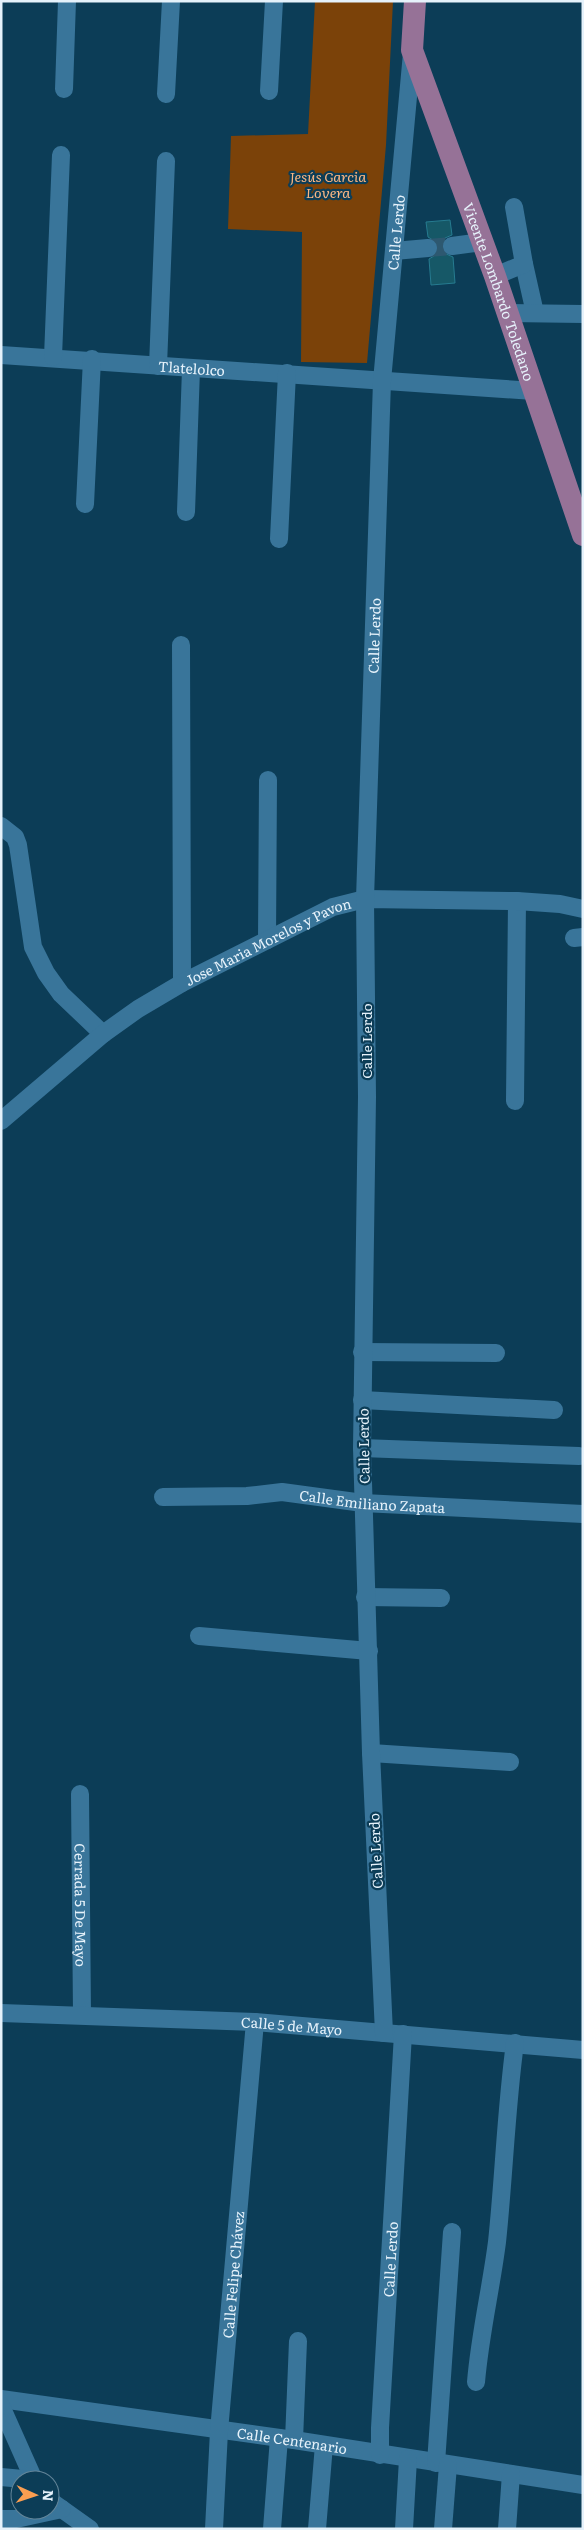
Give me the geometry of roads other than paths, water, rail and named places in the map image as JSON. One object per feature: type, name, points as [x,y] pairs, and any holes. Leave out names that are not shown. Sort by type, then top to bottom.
[{"type":"main road","points":[[412,50],[415,1]]},
{"type":"main road","name":"Vicente Lombardo Toledano","points":[[412,50],[508,312],[583,535]]},
{"type":"street","points":[[64,89],[67,1]]},
{"type":"street","points":[[166,94],[171,1]]},
{"type":"street","points":[[269,91],[274,1]]},
{"type":"street","name":"Calle Lerdo","points":[[384,2032],[371,1753],[362,1448],[367,1097],[365,899],[382,381],[412,50]]},
{"type":"street","points":[[53,357],[61,156]]},
{"type":"street","points":[[158,366],[166,161]]},
{"type":"street","points":[[514,207],[534,313]]},
{"type":"street","points":[[452,246],[482,242]]},
{"type":"street","points":[[394,251],[428,248]]},
{"type":"street","points":[[495,276],[524,264]]},
{"type":"street","points":[[508,312],[583,314]]},
{"type":"street","name":"Tlatelolco","points":[[1,355],[92,359],[191,369],[287,373],[534,391]]},
{"type":"street","points":[[85,504],[92,359]]},
{"type":"street","points":[[186,512],[191,369]]},
{"type":"street","points":[[279,538],[287,373]]},
{"type":"street","points":[[181,644],[182,984]]},
{"type":"street","points":[[267,940],[268,780]]},
{"type":"street","points":[[1,826],[15,837],[18,844],[33,947],[41,965],[61,994],[103,1034]]},
{"type":"street","name":"Jose Maria Morelos y Pavon","points":[[1,1121],[103,1034],[138,1009],[182,984],[333,907],[365,899],[517,901],[560,904],[583,909]]},
{"type":"street","points":[[515,1101],[517,901]]},
{"type":"street","points":[[362,1352],[496,1353]]},
{"type":"street","points":[[362,1400],[554,1410]]},
{"type":"street","points":[[362,1448],[579,1456]]},
{"type":"street","name":"Calle Emiliano Zapata","points":[[163,1497],[248,1496],[282,1492],[363,1503],[583,1514]]},
{"type":"street","points":[[366,1597],[441,1598]]},
{"type":"street","points":[[199,1636],[369,1651]]},
{"type":"street","points":[[371,1753],[510,1762]]},
{"type":"street","name":"Cerrada 5 De Mayo","points":[[80,1794],[82,2015]]},
{"type":"street","name":"Calle 5 de Mayo","points":[[1,2012],[255,2022],[583,2050]]},
{"type":"street","name":"Calle Felipe Chávez","points":[[214,2529],[219,2431],[255,2022]]},
{"type":"street","name":"Calle Lerdo","points":[[380,2455],[403,2034]]},
{"type":"street","points":[[476,2382],[479,2349],[490,2298],[515,2043]]},
{"type":"street","points":[[443,2529],[442,2464],[452,2232]]},
{"type":"street","points":[[272,2529],[287,2439],[298,2341]]},
{"type":"street","name":"Calle Centenario","points":[[1,2399],[287,2439],[380,2455],[583,2485]]},
{"type":"street","points":[[1,2406],[30,2470]]},
{"type":"street","points":[[317,2529],[324,2445]]},
{"type":"street","points":[[404,2529],[408,2459]]},
{"type":"street","points":[[507,2529],[512,2474]]},
{"type":"street","points":[[60,2508],[90,2529]]},
{"type":"tunnel","points":[[428,248],[452,246]]},
{"type":"park label","name":"Jesús Garcia Lovera","points":[[328,184]]}]
